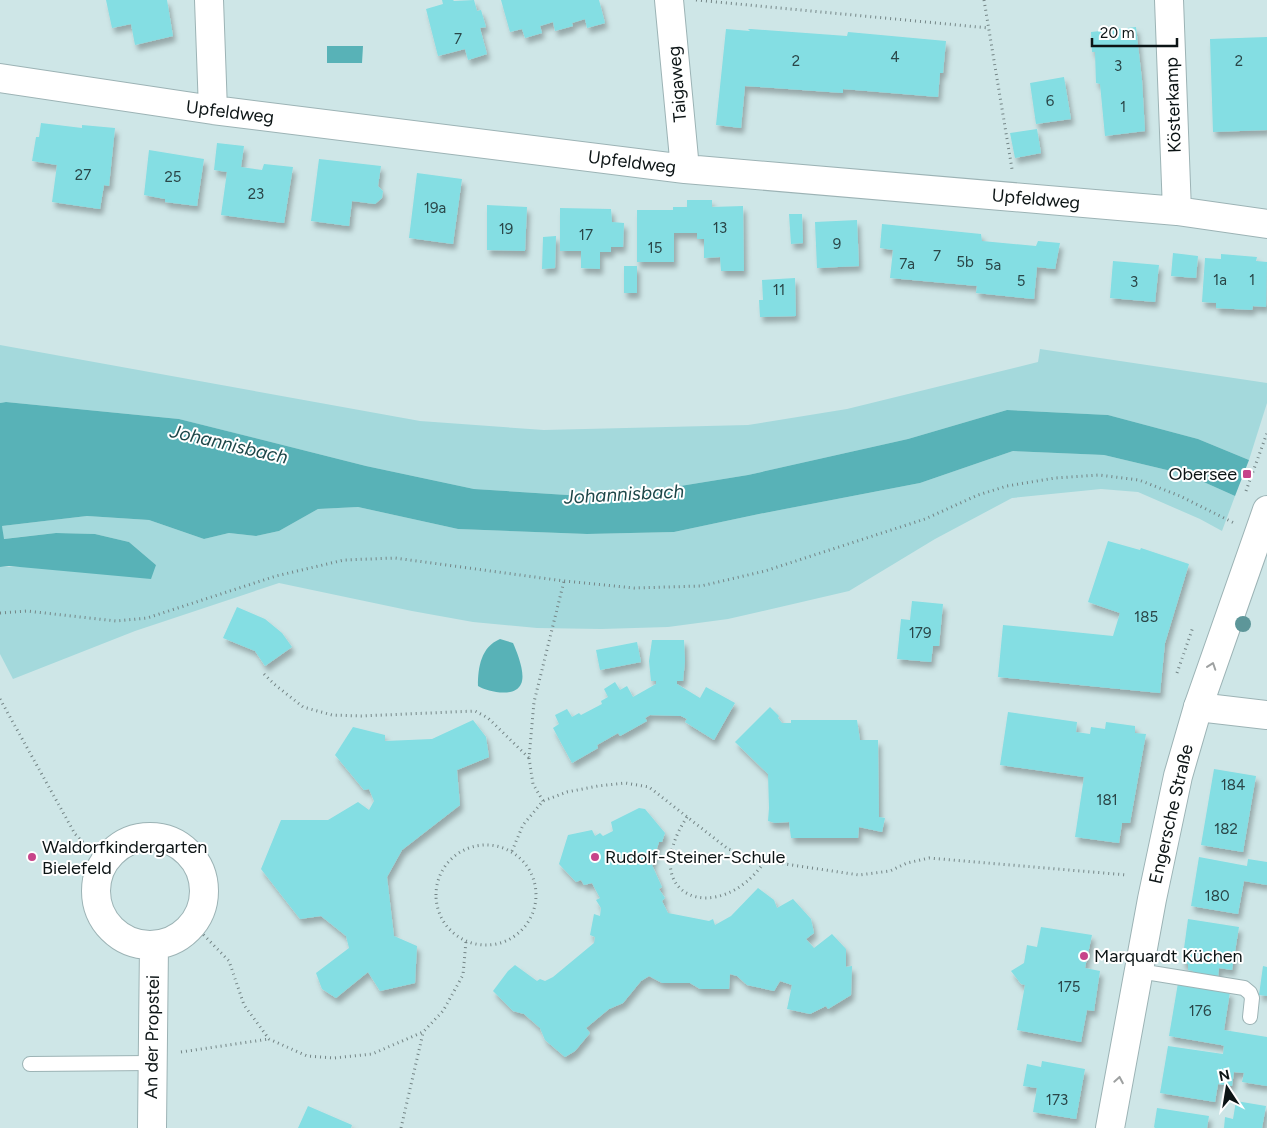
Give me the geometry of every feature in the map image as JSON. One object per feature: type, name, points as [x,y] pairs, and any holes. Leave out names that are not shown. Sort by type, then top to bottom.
[{"type":"street","points":[[209,0],[214,110]]},
{"type":"street","name":"Taigaweg","points":[[669,0],[685,169]]},
{"type":"street","name":"Kösterkamp","points":[[1169,0],[1177,211]]},
{"type":"street","name":"Upfeldweg","points":[[0,78],[214,110],[685,169],[1177,211],[1267,224]]},
{"type":"street","name":"Engersche Straße","points":[[1110,1128],[1138,971],[1178,776],[1198,706],[1267,510]]},
{"type":"street","points":[[1198,706],[1267,715]]},
{"type":"street","points":[[142,837],[158,837],[173,842],[187,851],[197,863],[203,878],[204,894],[201,910],[193,924],[182,935],[168,942],[154,945],[129,941],[109,926],[98,906],[96,885],[103,863],[113,851],[127,842],[142,837]]},
{"type":"street","name":"An der Propstei","points":[[152,1128],[151,1060],[154,945]]},
{"type":"lane","points":[[1138,971],[1244,988],[1250,993],[1250,1017]]},
{"type":"lane","points":[[30,1064],[151,1060]]},
{"type":"path","points":[[692,0],[989,28]]},
{"type":"path","points":[[984,0],[1017,197]]},
{"type":"path","points":[[1244,496],[1267,432]]},
{"type":"path","points":[[0,613],[27,611],[116,621],[147,618],[276,576],[344,560],[395,558],[564,581],[634,588],[702,586],[765,571],[916,522],[978,495],[1006,486],[1056,478],[1099,475],[1139,480],[1180,496],[1234,523],[1237,514]]},
{"type":"path","points":[[543,801],[532,784],[529,758],[534,702],[564,581]]},
{"type":"path","points":[[264,674],[303,708],[332,715],[361,716],[475,711],[488,718],[529,758]]},
{"type":"path","points":[[0,699],[75,834],[103,863]]},
{"type":"path","points":[[512,851],[523,825],[543,801],[567,792],[624,783],[649,786],[728,849],[765,861],[859,875],[890,871],[907,863],[929,858],[1128,876]]},
{"type":"path","points":[[688,816],[673,844],[670,864],[675,882],[687,894],[705,898],[726,894],[749,880],[765,861]]},
{"type":"path","points":[[480,845],[496,845],[512,851],[524,862],[533,876],[536,893],[534,910],[527,924],[515,936],[500,943],[483,945],[466,942],[452,933],[442,920],[436,904],[436,888],[441,872],[450,859],[464,849],[480,845]]},
{"type":"path","points":[[193,924],[229,961],[244,1005],[269,1039],[307,1056],[334,1058],[372,1054],[423,1032],[443,1011],[463,975],[466,942]]},
{"type":"path","points":[[401,1128],[423,1032]]},
{"type":"path","points":[[151,1060],[269,1039]]},
{"type":"shaded area","points":[[0,345],[420,421],[544,430],[748,425],[847,409],[1038,362],[1040,349],[1267,383],[1267,403],[1249,460],[1198,439],[1108,415],[1007,410],[908,439],[748,475],[668,488],[583,496],[474,489],[366,466],[179,419],[6,402],[0,403]]},
{"type":"shaded area","points":[[1013,451],[1104,455],[1188,475],[1235,496],[1222,531],[1200,519],[1138,492],[1101,489],[1012,498],[935,539],[849,591],[728,619],[668,627],[537,628],[473,622],[279,583],[135,631],[13,679],[0,654],[0,567],[156,565],[129,542],[95,534],[56,533],[3,539],[2,526],[87,516],[149,520],[204,539],[229,533],[256,536],[279,531],[318,509],[358,507],[458,529],[587,534],[674,532],[920,483]]},
{"type":"water","points":[[327,46],[363,46],[362,63],[327,63]]},
{"type":"water","name":"Johannisbach","points":[[6,402],[179,419],[366,466],[474,489],[583,496],[668,488],[748,475],[908,439],[1007,410],[1108,415],[1198,439],[1249,460],[1235,496],[1188,475],[1104,455],[1013,451],[920,483],[674,532],[587,534],[458,529],[358,507],[318,509],[279,531],[256,536],[229,533],[204,539],[149,520],[87,516],[2,526],[4,539],[56,533],[95,534],[129,542],[156,565],[151,579],[9,566],[0,567],[0,403]]},
{"type":"water","points":[[500,639],[513,643],[522,669],[521,684],[513,691],[494,692],[478,686],[482,658],[489,647]]},
{"type":"building","points":[[106,0],[167,0],[173,36],[135,45],[131,24],[112,28]]},
{"type":"building","points":[[442,0],[474,0],[477,11],[481,10],[486,27],[480,28],[487,54],[468,60],[465,49],[438,56],[426,9],[443,4]]},
{"type":"building","points":[[501,0],[599,0],[605,23],[587,28],[585,19],[572,23],[573,26],[555,31],[553,22],[540,26],[542,33],[525,38],[522,29],[510,32]]},
{"type":"building","points":[[1136,27],[1145,131],[1105,136],[1100,84],[1096,83],[1095,52],[1092,52],[1091,32]]},
{"type":"building","points":[[726,29],[847,36],[848,32],[946,41],[943,73],[940,73],[938,97],[843,89],[843,93],[745,86],[741,128],[716,125]]},
{"type":"building","points":[[1267,37],[1267,130],[1213,132],[1210,39]]},
{"type":"building","points":[[1064,77],[1071,119],[1036,124],[1030,83]]},
{"type":"building","points":[[41,123],[82,128],[82,125],[115,128],[109,186],[104,185],[100,209],[52,202],[57,165],[32,161],[36,137],[39,137]]},
{"type":"building","points":[[1037,129],[1041,153],[1015,158],[1010,133]]},
{"type":"building","points":[[217,143],[244,146],[241,167],[262,170],[264,164],[293,167],[284,223],[221,215],[227,172],[214,170]]},
{"type":"building","points":[[149,150],[204,159],[197,206],[165,202],[165,199],[144,195]]},
{"type":"building","points":[[319,159],[381,166],[378,186],[383,191],[382,198],[375,204],[352,201],[349,226],[311,221]]},
{"type":"building","points":[[417,173],[462,179],[453,244],[409,238]]},
{"type":"building","points":[[687,200],[712,200],[712,207],[743,206],[744,271],[721,271],[720,257],[704,258],[704,239],[697,239],[697,233],[674,233],[674,262],[637,262],[637,210],[673,210],[673,207],[687,207]]},
{"type":"building","points":[[487,205],[527,207],[525,251],[487,250]]},
{"type":"building","points":[[560,208],[611,209],[612,222],[624,223],[623,247],[611,247],[611,252],[600,252],[600,269],[581,268],[581,251],[560,251]]},
{"type":"building","points":[[789,214],[802,214],[803,243],[791,244]]},
{"type":"building","points":[[857,220],[859,266],[817,268],[815,222]]},
{"type":"building","points":[[882,224],[981,234],[982,241],[1036,246],[1038,241],[1060,243],[1055,269],[1037,267],[1034,299],[976,293],[977,286],[890,278],[893,250],[880,248]]},
{"type":"building","points":[[556,236],[555,268],[542,269],[543,237]]},
{"type":"building","points":[[1173,253],[1198,256],[1196,278],[1171,276]]},
{"type":"building","points":[[1221,254],[1257,257],[1256,261],[1267,262],[1266,307],[1253,306],[1252,310],[1216,308],[1216,303],[1202,302],[1205,258],[1221,259]]},
{"type":"building","points":[[1113,261],[1159,265],[1155,302],[1110,298]]},
{"type":"building","points":[[624,266],[637,266],[637,293],[624,293]]},
{"type":"building","points":[[795,278],[796,316],[760,317],[759,300],[763,300],[762,280]]},
{"type":"building","points":[[1108,541],[1140,550],[1141,548],[1189,564],[1165,643],[1160,693],[998,677],[1003,625],[1113,636],[1120,613],[1088,602]]},
{"type":"building","points":[[912,601],[943,604],[939,646],[933,646],[931,662],[897,659],[901,619],[910,620]]},
{"type":"building","points":[[237,607],[265,619],[282,633],[292,647],[265,666],[255,651],[223,638]]},
{"type":"building","points":[[652,640],[684,640],[685,661],[683,681],[677,681],[677,684],[700,698],[706,687],[735,703],[714,740],[685,722],[687,719],[681,716],[650,715],[645,718],[647,721],[620,736],[618,733],[597,745],[598,748],[572,763],[553,728],[559,724],[555,715],[567,709],[572,717],[579,713],[581,715],[602,704],[601,701],[608,697],[604,689],[615,682],[620,690],[627,686],[633,697],[656,684],[656,681],[651,681],[649,661]]},
{"type":"building","points":[[637,642],[641,662],[600,670],[596,650]]},
{"type":"building","points":[[770,707],[779,716],[778,718],[782,723],[791,723],[791,720],[857,720],[860,740],[878,740],[879,817],[885,818],[882,832],[859,827],[858,838],[791,838],[789,822],[775,823],[768,821],[768,774],[735,742]]},
{"type":"building","points":[[1008,712],[1077,722],[1076,732],[1090,734],[1091,727],[1105,729],[1106,722],[1135,726],[1135,733],[1146,734],[1130,823],[1122,823],[1119,843],[1075,837],[1084,777],[1000,765]]},
{"type":"building","points":[[473,720],[486,737],[489,757],[457,770],[460,805],[402,850],[387,877],[394,936],[417,946],[415,983],[380,991],[368,972],[336,998],[322,989],[316,973],[349,948],[346,936],[321,916],[300,919],[261,869],[281,820],[328,820],[358,802],[369,810],[374,801],[369,789],[364,790],[335,755],[353,727],[385,735],[385,741],[432,739]]},
{"type":"building","points":[[1214,769],[1256,776],[1243,852],[1201,845]]},
{"type":"building","points":[[639,808],[645,809],[665,833],[662,842],[659,842],[652,865],[662,887],[659,889],[665,898],[662,901],[668,913],[709,921],[713,919],[715,925],[731,916],[758,888],[774,900],[777,908],[793,899],[811,919],[814,933],[806,939],[814,948],[832,934],[846,949],[846,967],[852,966],[851,995],[828,1009],[826,1006],[810,1014],[787,1009],[792,985],[780,981],[774,991],[747,985],[737,976],[730,974],[729,989],[700,989],[690,983],[662,983],[649,976],[641,981],[623,1003],[609,1009],[586,1028],[590,1033],[575,1051],[565,1057],[545,1040],[540,1028],[524,1014],[513,1011],[493,991],[515,965],[537,981],[540,979],[545,981],[553,977],[594,943],[595,937],[590,935],[594,914],[600,916],[601,908],[596,900],[600,898],[592,883],[584,885],[581,880],[576,882],[559,864],[568,835],[592,830],[595,836],[600,833],[603,836],[613,831],[611,822]]},
{"type":"building","points":[[1199,857],[1247,866],[1248,859],[1267,862],[1267,885],[1244,881],[1238,914],[1191,906]]},
{"type":"building","points":[[1188,919],[1239,927],[1232,970],[1219,968],[1218,978],[1192,975],[1193,971],[1188,970],[1188,964],[1182,963]]},
{"type":"building","points":[[1041,927],[1092,935],[1085,968],[1100,971],[1094,1011],[1087,1010],[1081,1042],[1017,1030],[1025,985],[1021,984],[1011,971],[1024,963],[1027,945],[1037,947]]},
{"type":"building","points":[[1263,966],[1267,967],[1267,996],[1259,995]]},
{"type":"building","points":[[1178,983],[1230,992],[1224,1030],[1267,1037],[1267,1086],[1242,1082],[1244,1073],[1234,1072],[1232,1086],[1218,1084],[1215,1102],[1160,1093],[1168,1046],[1223,1054],[1224,1046],[1221,1045],[1169,1036]]},
{"type":"building","points":[[1042,1061],[1085,1069],[1076,1119],[1033,1112],[1037,1088],[1023,1086],[1027,1064],[1041,1067]]},
{"type":"building","points":[[1236,1101],[1266,1106],[1262,1128],[1224,1128],[1225,1117],[1233,1119]]},
{"type":"building","points":[[308,1106],[352,1125],[351,1128],[298,1128]]},
{"type":"building","points":[[1157,1108],[1209,1116],[1207,1128],[1155,1128]]},
{"type":"place","name":"Obersee","points":[[1247,474]]},
{"type":"place","name":"Waldorfkindergarten Bielefeld","points":[[32,857]]},
{"type":"place","name":"Rudolf-Steiner-Schule","points":[[595,857]]},
{"type":"place","name":"Marquardt Küchen","points":[[1084,956]]}]
